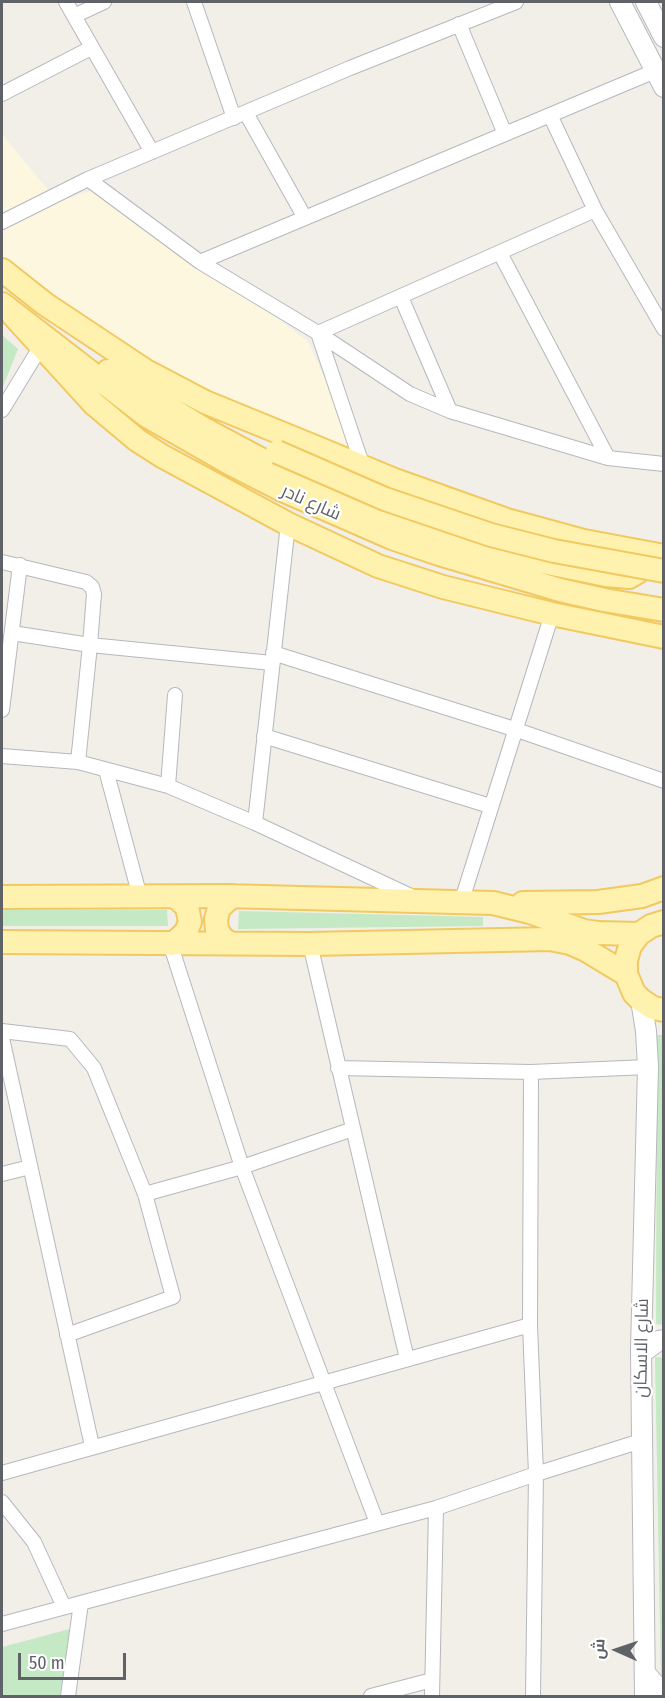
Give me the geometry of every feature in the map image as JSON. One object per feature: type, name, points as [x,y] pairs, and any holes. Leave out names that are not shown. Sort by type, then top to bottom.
[{"type":"main road","points":[[620,2],[659,79]]},
{"type":"main road","points":[[646,2],[663,37]]},
{"type":"main road","name":"شارع نادر","points":[[2,270],[45,304],[196,405],[277,452],[385,499],[491,535],[554,551],[663,571]]},
{"type":"main road","points":[[8,310],[45,341],[94,404],[136,440],[288,524],[378,566],[443,587],[552,614],[663,637]]},
{"type":"main road","points":[[45,341],[117,375],[204,429],[264,461],[372,510],[499,552],[606,575],[629,577],[639,571],[639,558],[622,549]]},
{"type":"main road","name":"شارع نادر","points":[[45,341],[147,416],[191,442],[260,479],[392,538],[560,590],[663,610]]},
{"type":"main road","points":[[146,371],[205,402],[363,467],[507,520],[622,549],[663,556]]},
{"type":"main road","points":[[598,902],[642,896],[663,888]]},
{"type":"main road","points":[[2,897],[232,896],[460,903],[663,900]]},
{"type":"main road","points":[[230,943],[217,930],[216,919],[219,908],[232,896]]},
{"type":"main road","points":[[172,944],[186,932],[190,917],[187,907],[176,897]]},
{"type":"main road","points":[[493,903],[530,912],[584,931],[639,934]]},
{"type":"main road","points":[[663,922],[639,934],[630,946],[626,960],[626,974],[634,993],[653,1008],[663,1010]]},
{"type":"main road","points":[[2,942],[310,944],[550,939],[570,943],[586,950],[626,974]]},
{"type":"main road","name":"شارع الاسكان","points":[[640,1000],[646,1031],[648,1067],[641,1353],[645,1696]]},
{"type":"main road","points":[[641,1353],[651,1345],[663,1340]]},
{"type":"main road","points":[[645,1673],[656,1686],[663,1688]]},
{"type":"street","points":[[66,2],[152,152]]},
{"type":"street","points":[[74,16],[104,2]]},
{"type":"street","points":[[194,2],[240,115],[305,218]]},
{"type":"street","points":[[2,222],[88,178],[459,24],[483,7],[516,2]]},
{"type":"street","points":[[459,24],[505,134]]},
{"type":"street","points":[[2,94],[91,48]]},
{"type":"street","points":[[200,262],[550,115],[659,79]]},
{"type":"street","points":[[550,115],[595,210],[660,313],[663,329]]},
{"type":"street","points":[[88,178],[200,262],[318,333],[410,394],[450,411],[608,459],[663,464]]},
{"type":"street","points":[[318,333],[595,210]]},
{"type":"street","points":[[500,253],[608,459]]},
{"type":"street","points":[[401,297],[450,411]]},
{"type":"street","points":[[318,333],[363,467]]},
{"type":"street","points":[[2,410],[45,341]]},
{"type":"street","points":[[255,823],[288,524]]},
{"type":"street","points":[[2,562],[86,582],[92,587],[94,594],[90,645],[78,762]]},
{"type":"street","points":[[2,710],[20,565]]},
{"type":"street","points":[[460,903],[552,614]]},
{"type":"street","points":[[12,633],[90,645],[273,658],[514,729],[663,781]]},
{"type":"street","points":[[168,786],[175,695]]},
{"type":"street","points":[[264,736],[490,806]]},
{"type":"street","points":[[2,756],[78,762],[168,786],[255,823],[423,901]]},
{"type":"street","points":[[106,770],[140,897]]},
{"type":"street","points":[[172,944],[242,1167],[377,1523]]},
{"type":"street","points":[[310,944],[407,1359]]},
{"type":"street","points":[[2,1031],[70,1039],[94,1068],[145,1194],[173,1297],[67,1335]]},
{"type":"street","points":[[2,1038],[92,1446]]},
{"type":"street","points":[[338,1068],[531,1072],[648,1067]]},
{"type":"street","points":[[531,1072],[530,1325],[536,1474],[532,1696]]},
{"type":"street","points":[[145,1194],[242,1167],[353,1129]]},
{"type":"street","points":[[2,1174],[30,1167]]},
{"type":"street","points":[[2,1473],[530,1325]]},
{"type":"street","points":[[2,1624],[436,1508],[641,1441]]},
{"type":"street","points":[[2,1502],[34,1542],[64,1607]]},
{"type":"street","points":[[432,1696],[436,1508]]},
{"type":"street","points":[[68,1696],[81,1603]]},
{"type":"street","points":[[370,1696],[432,1680]]},
{"type":"shaded area","points":[[2,134],[58,202],[108,185],[308,342],[367,471],[139,359],[2,256]]},
{"type":"green space","points":[[2,335],[18,349],[2,389]]},
{"type":"green space","points":[[2,910],[167,910],[168,926],[2,926]]},
{"type":"green space","points":[[239,911],[483,917],[483,926],[238,929]]},
{"type":"green space","points":[[657,1035],[664,1035],[663,1325],[656,1324]]},
{"type":"green space","points":[[655,1357],[664,1358],[664,1679],[661,1680]]},
{"type":"green space","points":[[70,1629],[60,1696],[2,1696],[2,1647]]}]
